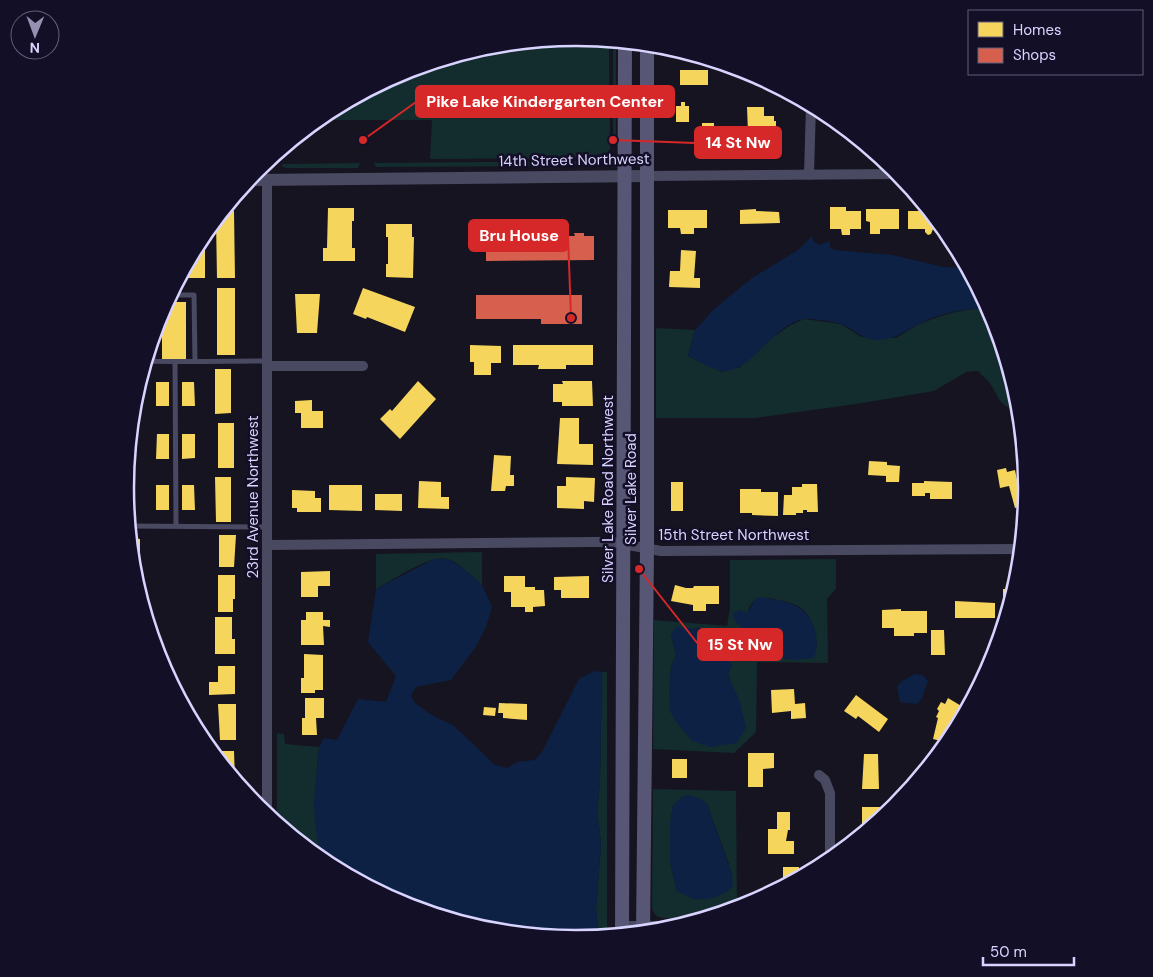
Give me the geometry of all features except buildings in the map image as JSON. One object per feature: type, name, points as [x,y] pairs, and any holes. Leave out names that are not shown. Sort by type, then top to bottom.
[{"type":"main road","name":"Silver Lake Road Northwest","points":[[622,928],[625,49]]},
{"type":"main road","name":"Silver Lake Road","points":[[644,925],[647,550],[647,52]]},
{"type":"street","points":[[809,174],[811,114]]},
{"type":"street","name":"14th Street Northwest","points":[[260,180],[887,174]]},
{"type":"street","name":"23rd Avenue Northwest","points":[[266,803],[268,545],[267,180]]},
{"type":"street","points":[[268,363],[363,366]]},
{"type":"street","name":"15th Street Northwest","points":[[268,545],[592,542],[624,544],[647,550],[661,551],[1014,549]]},
{"type":"street","points":[[819,775],[825,780],[830,793],[830,850]]},
{"type":"lane","points":[[179,295],[194,295],[194,361]]},
{"type":"lane","points":[[153,361],[175,363],[194,361],[268,363]]},
{"type":"lane","points":[[175,363],[176,525]]},
{"type":"lane","points":[[136,526],[268,527]]},
{"type":"green space","points":[[548,47],[609,47],[610,149],[606,155],[598,158],[430,159],[432,120],[333,120],[381,92],[407,80],[462,61],[519,50]]},
{"type":"green space","points":[[613,48],[616,48],[616,138],[613,138]]},
{"type":"green space","points":[[606,159],[605,161],[591,164],[550,166],[376,167],[374,163],[597,161]]},
{"type":"green space","points":[[360,163],[358,168],[286,168],[281,166],[283,164]]},
{"type":"green space","points":[[980,308],[1004,374],[1011,408],[1000,401],[989,382],[978,371],[966,372],[934,391],[856,404],[755,418],[656,418],[656,328],[695,330],[688,356],[722,372],[740,367],[772,338],[789,326],[804,319],[841,324],[861,337],[896,338],[917,325],[955,312]]},
{"type":"green space","points":[[482,552],[482,585],[456,563],[447,559],[439,559],[421,564],[376,589],[376,554]]},
{"type":"green space","points":[[836,559],[836,589],[827,599],[828,663],[757,662],[756,732],[734,753],[653,749],[654,620],[727,626],[730,608],[730,560]],"holes":[[[770,598],[790,603],[802,609],[813,625],[817,645],[777,655],[763,644],[748,636],[745,629],[749,607],[755,600]],[[698,628],[714,630],[731,683],[670,711],[671,666],[676,656],[671,634]]]},
{"type":"green space","points":[[602,672],[607,672],[607,930],[599,930],[596,910],[601,843],[597,812],[600,779]]},
{"type":"green space","points":[[277,733],[284,734],[285,744],[319,747],[315,803],[317,831],[322,849],[277,813]]},
{"type":"green space","points":[[653,789],[736,791],[737,900],[682,918],[663,918],[654,912],[652,908]],"holes":[[[707,804],[729,864],[695,899],[677,891],[670,863],[670,825],[673,805]]]},
{"type":"water","points":[[812,236],[814,242],[819,245],[830,241],[830,248],[834,250],[892,255],[943,267],[959,268],[980,309],[943,314],[895,336],[879,340],[868,339],[841,324],[804,319],[782,329],[744,364],[734,369],[723,371],[688,356],[695,330],[714,309],[752,278],[798,250]]},
{"type":"water","points":[[434,559],[448,559],[463,568],[482,585],[492,607],[486,627],[475,648],[451,680],[416,687],[411,695],[414,702],[423,709],[453,725],[495,765],[507,768],[517,762],[535,760],[543,750],[579,679],[594,671],[602,672],[600,779],[597,812],[601,843],[596,910],[599,930],[548,930],[519,927],[462,916],[407,897],[381,885],[321,849],[315,824],[314,801],[319,747],[324,738],[337,740],[358,699],[386,702],[396,676],[368,642],[376,589]]},
{"type":"water","points":[[759,597],[787,602],[802,610],[808,616],[813,624],[816,635],[817,644],[813,658],[786,659],[748,636],[735,620],[733,613],[739,610],[747,613]]},
{"type":"water","points":[[676,627],[714,630],[716,641],[732,665],[728,676],[739,699],[746,728],[736,743],[711,747],[692,741],[670,711],[671,666],[676,656],[671,634]]},
{"type":"water","points":[[915,674],[923,675],[928,681],[922,698],[917,704],[900,702],[897,686]]},
{"type":"water","points":[[688,795],[699,798],[707,804],[732,874],[733,886],[721,895],[710,898],[695,899],[677,891],[670,863],[670,825],[673,805],[682,797]]},
{"type":"place","name":"Pike Lake Kindergarten Center","points":[[363,140]]},
{"type":"place","name":"14 St Nw","points":[[613,140]]},
{"type":"place","name":"Bru House","points":[[571,318]]},
{"type":"place","name":"15 St Nw","points":[[639,569]]}]
